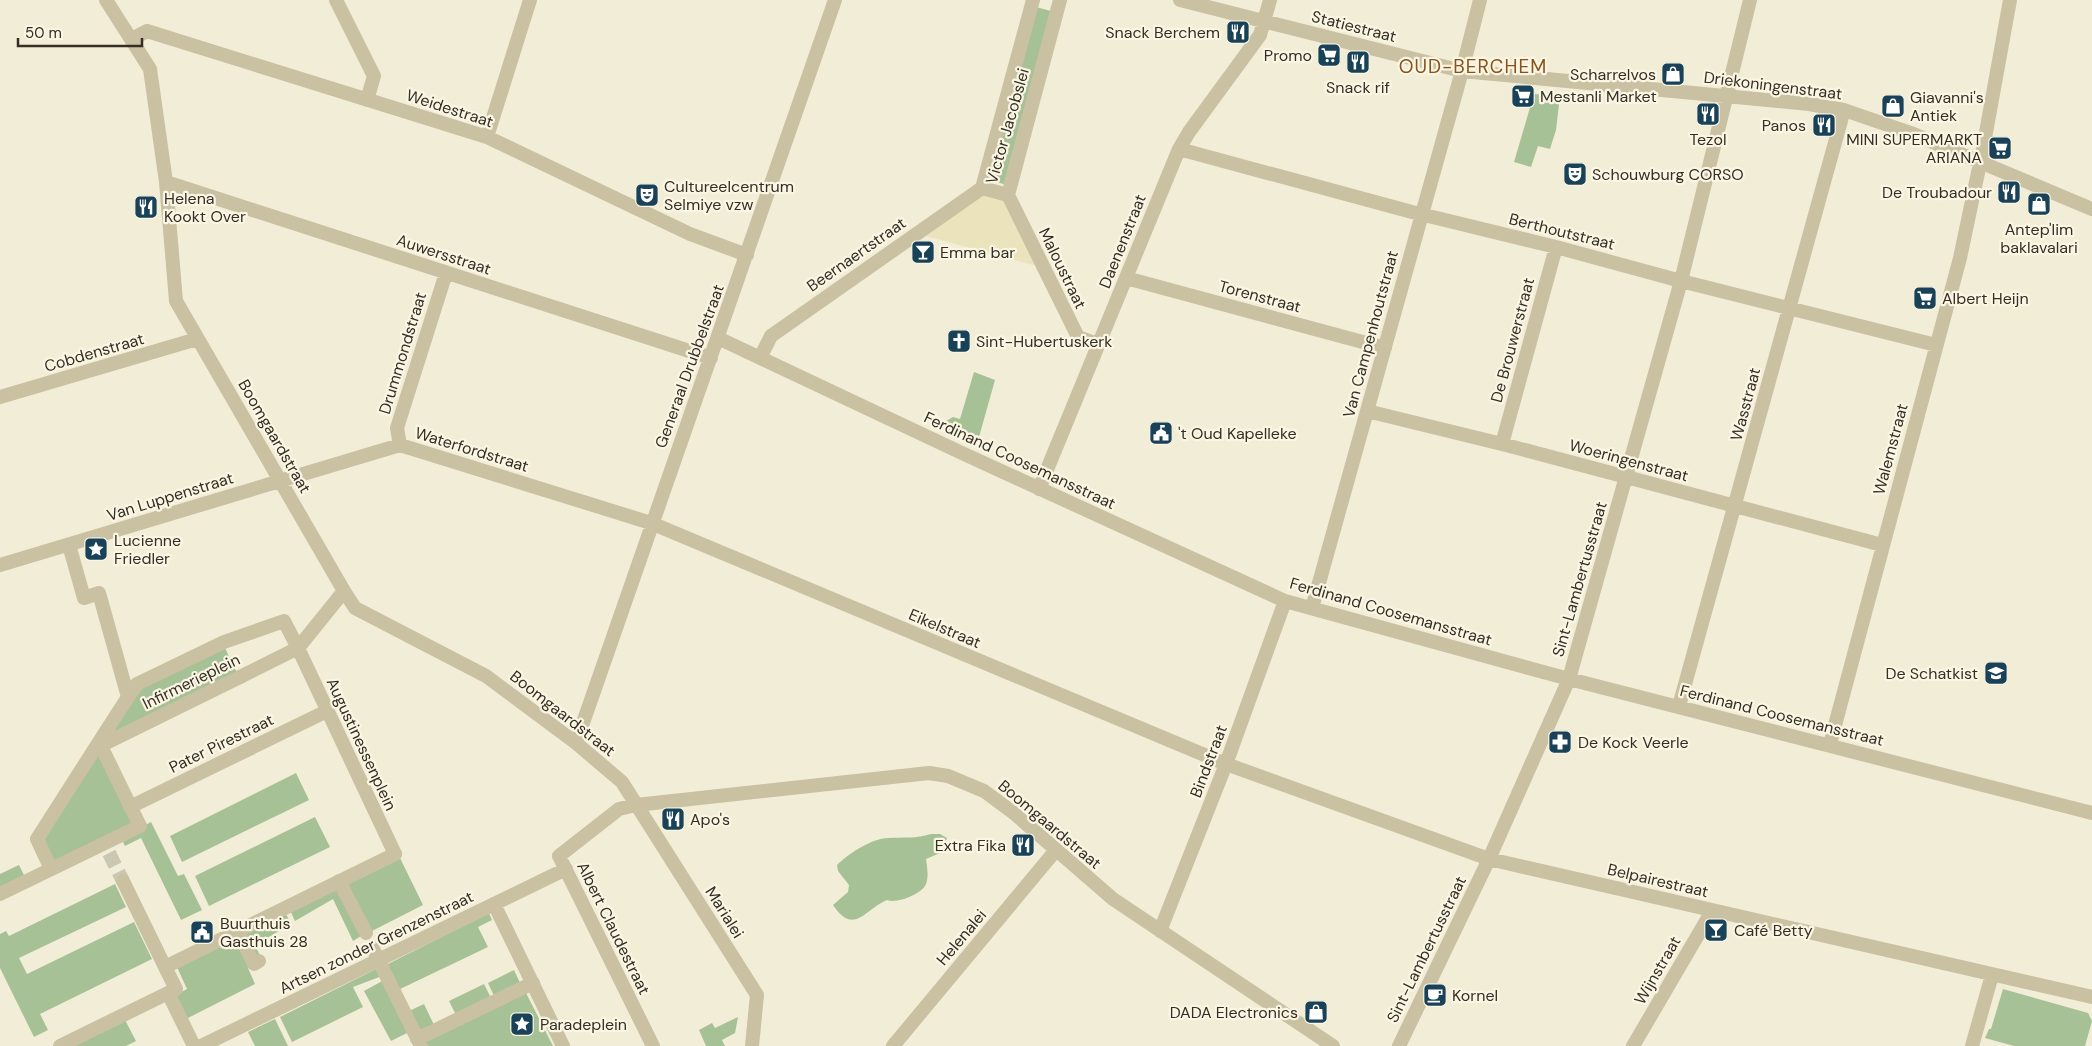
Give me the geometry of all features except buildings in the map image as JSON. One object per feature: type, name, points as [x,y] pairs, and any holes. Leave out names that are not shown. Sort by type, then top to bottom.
[{"type":"street","name":"Boomgaardstraat","points":[[106,0],[150,69],[166,182],[176,301],[354,608],[486,676],[576,744],[622,782],[636,805],[929,773],[948,776],[984,791],[1015,814],[1113,899],[1334,1046]]},
{"type":"street","points":[[336,0],[374,76],[367,100]]},
{"type":"street","points":[[487,137],[530,0]]},
{"type":"street","name":"Generaal Drubbelstraat","points":[[576,744],[651,523],[711,358],[835,0]]},
{"type":"street","name":"Victor Jacobslei","points":[[1032,0],[982,188],[1008,195],[1060,0]]},
{"type":"street","name":"Statiestraat","points":[[1180,0],[1462,70]]},
{"type":"street","name":"Daenenstraat","points":[[1039,489],[1179,149],[1189,132],[1260,35],[1270,0]]},
{"type":"street","name":"Van Campenhoutstraat","points":[[1312,608],[1480,0]]},
{"type":"street","name":"Sint-Lambertusstraat","points":[[1399,1046],[1489,859],[1569,679],[1681,281],[1750,0]]},
{"type":"street","name":"Walemstraat","points":[[1830,744],[1960,258],[2010,0]]},
{"type":"street","name":"Weidestraat","points":[[132,38],[147,32],[487,137],[690,234],[747,255]]},
{"type":"street","name":"Driekoningenstraat","points":[[1462,70],[1809,104],[1844,110],[1911,133],[2092,209]]},
{"type":"street","name":"Wasstraat","points":[[1679,706],[1844,110]]},
{"type":"street","name":"Berthoutstraat","points":[[1179,149],[1421,214],[1936,345]]},
{"type":"street","name":"Auwersstraat","points":[[166,182],[711,358]]},
{"type":"street","name":"Beernaertstraat","points":[[760,358],[771,336],[982,188]]},
{"type":"street","name":"Maloustraat","points":[[1008,195],[1078,337],[1098,344]]},
{"type":"street","name":"De Brouwerstraat","points":[[1502,444],[1556,247]]},
{"type":"street","name":"Drummondstraat","points":[[400,444],[397,428],[446,273]]},
{"type":"street","name":"Torenstraat","points":[[1126,278],[1385,348]]},
{"type":"street","name":"Ferdinand Coosemansstraat","points":[[718,338],[1039,489],[1285,601],[1569,679],[1830,744],[2092,813]]},
{"type":"street","name":"Cobdenstraat","points":[[0,398],[198,339]]},
{"type":"street","name":"Woeringenstraat","points":[[1367,411],[1626,476],[1882,546]]},
{"type":"street","name":"Waterfordstraat","points":[[282,481],[400,444],[651,523]]},
{"type":"street","name":"Van Luppenstraat","points":[[0,565],[282,481]]},
{"type":"street","name":"Eikelstraat","points":[[651,523],[1226,764]]},
{"type":"street","points":[[52,868],[37,839],[128,697],[99,593],[84,598],[69,545]]},
{"type":"street","name":"Infirmerieplein","points":[[99,744],[298,648],[344,591]]},
{"type":"street","name":"Bindstraat","points":[[1160,932],[1226,764],[1285,601]]},
{"type":"street","name":"Infirmerieplein","points":[[128,697],[137,684],[224,642],[284,621],[298,648]]},
{"type":"street","name":"Augustinessenplein","points":[[298,648],[395,854],[339,881]]},
{"type":"street","name":"Pater Pirestraat","points":[[130,807],[327,711]]},
{"type":"street","points":[[0,894],[52,868],[107,848],[140,826],[99,744]]},
{"type":"street","name":"Belpairestraat","points":[[1226,764],[1489,859],[2092,997]]},
{"type":"street","name":"Albert Claudestraat","points":[[636,805],[619,809],[559,856],[653,1046]]},
{"type":"street","name":"Marialei","points":[[636,805],[757,995],[752,1046]]},
{"type":"street","name":"Helenalei","points":[[893,1046],[1056,850]]},
{"type":"street","name":"Artsen zonder Grenzenstraat","points":[[201,1046],[376,954],[494,904],[566,869]]},
{"type":"street","points":[[60,1046],[176,989],[122,881]]},
{"type":"street","points":[[165,967],[339,881],[366,933]]},
{"type":"street","points":[[494,904],[563,1046]]},
{"type":"street","name":"Wijnstraat","points":[[1633,1046],[1712,911]]},
{"type":"street","points":[[238,931],[254,964],[259,961]]},
{"type":"street","points":[[376,954],[419,1043],[533,983]]},
{"type":"street","points":[[1972,1046],[1992,975]]},
{"type":"street","points":[[168,993],[194,1046]]},
{"type":"green space","points":[[1036,7],[1051,11],[1004,184],[988,180]]},
{"type":"green space","points":[[1534,94],[1560,96],[1556,130],[1550,149],[1538,146],[1531,167],[1514,162]]},
{"type":"green space","points":[[974,372],[995,380],[977,444],[938,426],[953,417],[960,419]]},
{"type":"green space","points":[[225,648],[238,675],[105,741],[133,693]]},
{"type":"green space","points":[[97,751],[135,824],[53,864],[41,839]]},
{"type":"green space","points":[[296,773],[309,800],[182,862],[170,836]]},
{"type":"green space","points":[[315,817],[330,847],[209,906],[195,876]]},
{"type":"green space","points":[[151,822],[178,876],[184,874],[202,910],[181,920],[141,838],[125,846],[121,838]]},
{"type":"green space","points":[[940,834],[947,838],[940,853],[926,859],[928,871],[924,888],[915,895],[897,901],[887,900],[853,920],[847,919],[840,914],[833,905],[848,892],[849,885],[838,871],[837,865],[860,848],[875,841]]},
{"type":"green space","points":[[400,858],[423,905],[370,932],[346,884]]},
{"type":"green space","points":[[19,865],[26,879],[0,892],[0,874]]},
{"type":"green space","points":[[115,884],[126,907],[19,958],[27,974],[134,922],[152,959],[40,1014],[48,1030],[34,1037],[0,968],[0,934],[6,931],[9,936]]},
{"type":"green space","points":[[337,887],[361,936],[353,941],[333,899],[295,921],[290,910]]},
{"type":"green space","points":[[285,912],[291,924],[255,945],[261,958],[255,961],[241,934]]},
{"type":"green space","points":[[489,913],[492,920],[478,927],[488,947],[398,990],[386,965]]},
{"type":"green space","points":[[237,936],[252,966],[248,968],[255,984],[184,1020],[172,997],[187,989],[176,965]]},
{"type":"green space","points":[[378,968],[382,976],[353,987],[363,1007],[292,1042],[280,1017]]},
{"type":"green space","points":[[514,970],[521,985],[495,998],[488,983]]},
{"type":"green space","points":[[384,980],[409,1032],[391,1041],[364,991]]},
{"type":"green space","points":[[484,984],[492,1000],[457,1017],[449,1001]]},
{"type":"green space","points":[[524,989],[553,1046],[425,1046],[422,1040]]},
{"type":"green space","points":[[2003,989],[2088,1013],[2092,1021],[2085,1046],[2014,1046],[1985,1038],[1989,1029],[1991,1029]]},
{"type":"green space","points":[[424,1004],[435,1027],[420,1034],[409,1011]]},
{"type":"green space","points":[[738,1017],[735,1033],[722,1040],[725,1046],[706,1046],[699,1030],[712,1023],[715,1028]]},
{"type":"green space","points":[[275,1019],[288,1046],[255,1046],[248,1032]]},
{"type":"green space","points":[[125,1020],[136,1041],[126,1046],[72,1046]]},
{"type":"shaded area","points":[[982,188],[1008,195],[1041,262],[1033,265],[926,236],[921,230]]},
{"type":"tunnel","points":[[109,853],[123,881]]},
{"type":"place","name":"Snack Berchem","points":[[1238,32]]},
{"type":"place","name":"Promo","points":[[1329,55]]},
{"type":"place","name":"Snack rif","points":[[1358,62]]},
{"type":"place","name":"Scharrelvos","points":[[1673,74]]},
{"type":"place","name":"Mestanli Market","points":[[1523,96]]},
{"type":"place","name":"Giavanni's Antiek","points":[[1893,106]]},
{"type":"place","name":"Tezol","points":[[1708,114]]},
{"type":"place","name":"Panos","points":[[1824,125]]},
{"type":"place","name":"MINI SUPERMARKT ARIANA","points":[[2000,148]]},
{"type":"place","name":"Schouwburg CORSO","points":[[1575,174]]},
{"type":"place","name":"De Troubadour","points":[[2009,192]]},
{"type":"place","name":"Cultureelcentrum Selmiye vzw","points":[[647,195]]},
{"type":"place","name":"Antep'lim baklavalari","points":[[2039,204]]},
{"type":"place","name":"Helena Kookt Over","points":[[146,207]]},
{"type":"place","name":"Emma bar","points":[[923,252]]},
{"type":"place","name":"Albert Heijn","points":[[1925,298]]},
{"type":"place","name":"Sint-Hubertuskerk","points":[[959,341]]},
{"type":"place","name":"'t Oud Kapelleke","points":[[1161,433]]},
{"type":"place","name":"Lucienne Friedler","points":[[96,549]]},
{"type":"place","name":"De Schatkist","points":[[1996,673]]},
{"type":"place","name":"De Kock Veerle","points":[[1560,742]]},
{"type":"place","name":"Apo's","points":[[673,819]]},
{"type":"place","name":"Extra Fika","points":[[1023,845]]},
{"type":"place","name":"Café Betty","points":[[1716,930]]},
{"type":"place","name":"Buurthuis Gasthuis 28","points":[[202,932]]},
{"type":"place","name":"Kornel","points":[[1435,995]]},
{"type":"place","name":"DADA Electronics","points":[[1316,1012]]},
{"type":"place","name":"Paradeplein","points":[[522,1024]]},
{"type":"district","name":"OUD-BERCHEM","points":[[1473,66]]}]
